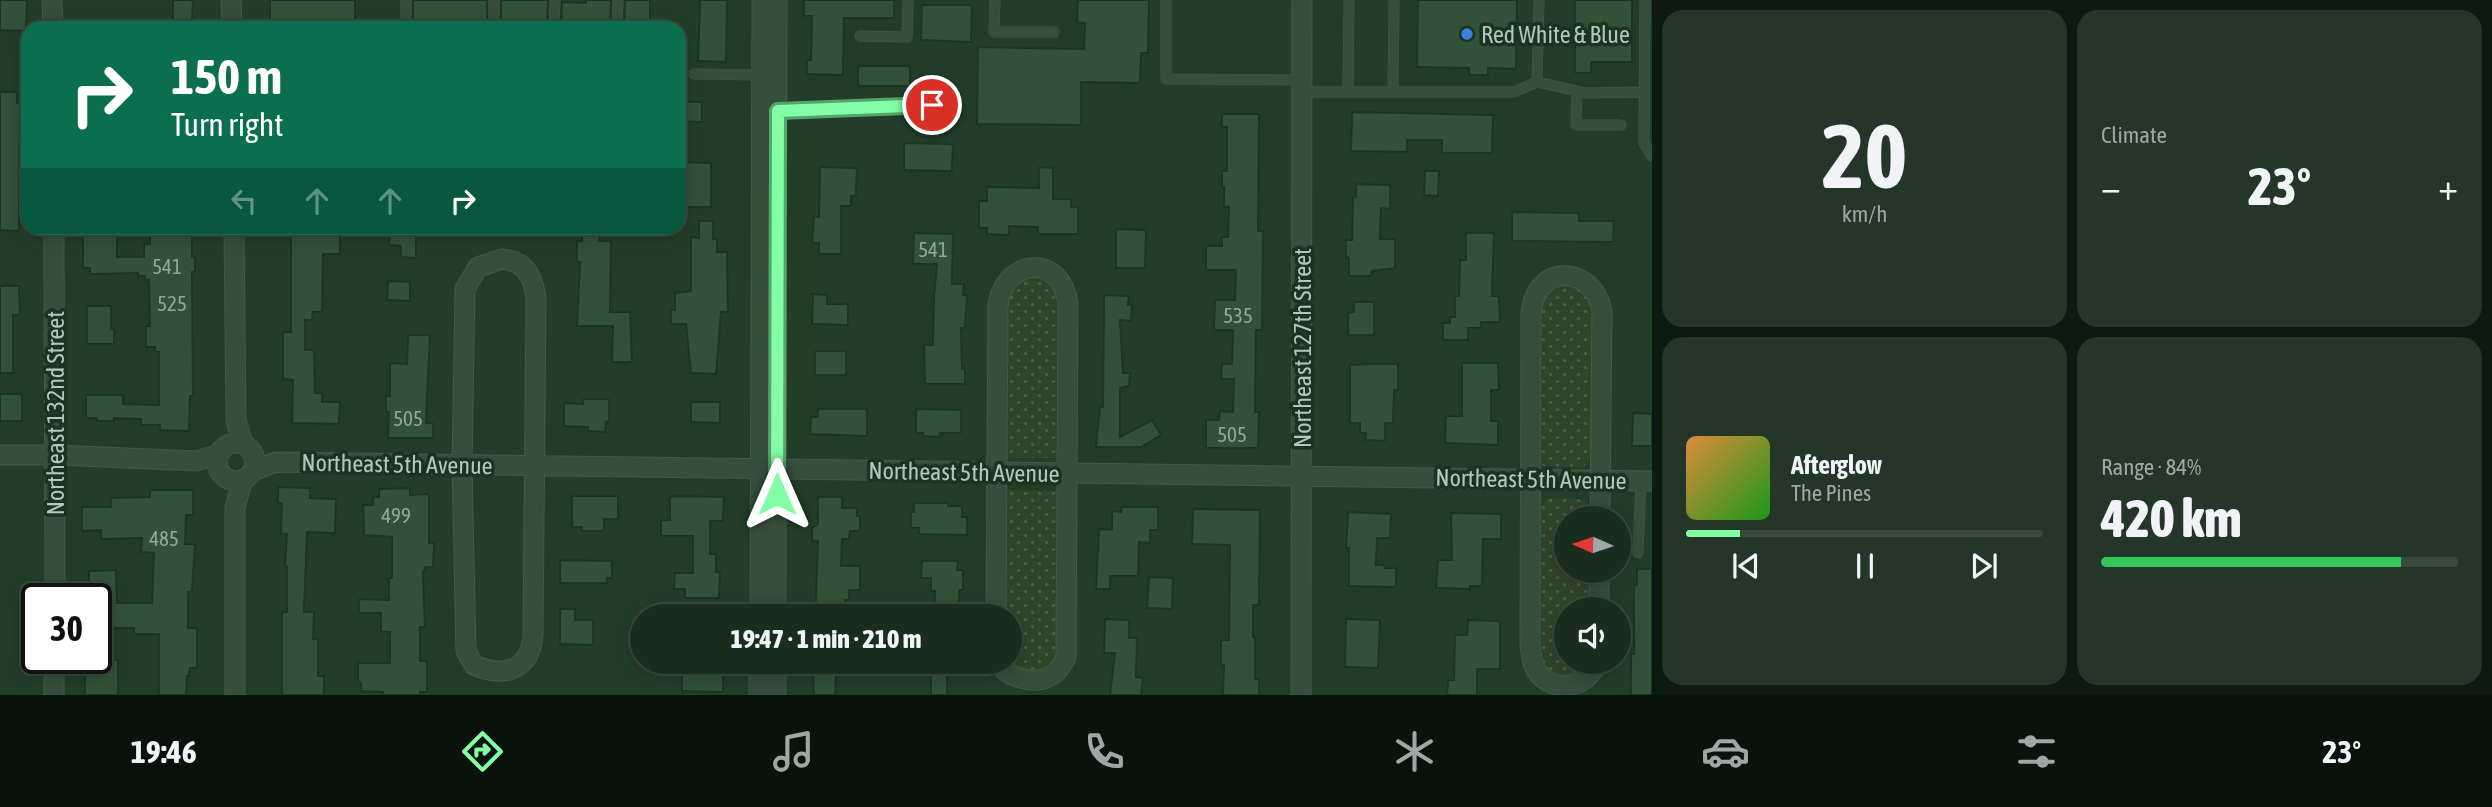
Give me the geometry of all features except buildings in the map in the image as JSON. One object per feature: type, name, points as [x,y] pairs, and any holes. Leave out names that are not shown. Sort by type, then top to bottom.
[{"type":"street","points":[[52,0],[53,21]]},
{"type":"street","points":[[232,0],[232,21]]},
{"type":"street","points":[[762,0],[761,75],[769,111]]},
{"type":"street","points":[[761,604],[768,470],[769,111],[777,0]]},
{"type":"street","name":"Northeast 127th Street","points":[[1301,695],[1302,0]]},
{"type":"street","name":"Northeast 132nd Street","points":[[54,235],[55,583]]},
{"type":"street","points":[[234,235],[234,695]]},
{"type":"street","points":[[502,259],[524,268],[534,285],[533,466],[533,644],[517,667],[499,671],[474,665],[466,651],[462,466],[465,289],[478,267],[502,259]]},
{"type":"street","points":[[996,604],[998,304],[1000,291],[1014,273],[1037,268],[1055,275],[1062,281],[1066,291],[1066,657],[1061,667],[1052,675],[1041,679],[1009,674]]},
{"type":"street","points":[[1591,674],[1588,679],[1569,687],[1547,682],[1535,668],[1530,643],[1532,301],[1536,290],[1543,283],[1563,275],[1575,277],[1593,288],[1600,298],[1600,506]]},
{"type":"street","name":"Northeast 5th Avenue","points":[[0,455],[56,454],[196,461],[462,466],[1646,481]]},
{"type":"street","points":[[768,470],[775,604]]},
{"type":"street","points":[[54,674],[54,695]]},
{"type":"street","points":[[759,674],[759,695]]},
{"type":"street","points":[[776,674],[776,695]]},
{"type":"lane","points":[[406,0],[406,21]]},
{"type":"lane","points":[[494,0],[495,21]]},
{"type":"lane","points":[[554,21],[555,0]]},
{"type":"lane","points":[[617,21],[618,0]]},
{"type":"lane","points":[[860,36],[907,37],[908,0]]},
{"type":"lane","points":[[995,0],[994,32],[1054,32]]},
{"type":"lane","points":[[1166,0],[1166,79],[1302,86],[1348,92],[1514,92],[1537,82],[1577,92],[1645,92]]},
{"type":"lane","points":[[1348,92],[1349,0]]},
{"type":"lane","points":[[1393,92],[1395,0]]},
{"type":"lane","points":[[1537,82],[1539,0]]},
{"type":"lane","points":[[1645,0],[1644,143],[1652,156]]},
{"type":"lane","points":[[694,74],[761,75]]},
{"type":"lane","points":[[1577,92],[1576,125],[1621,125]]},
{"type":"lane","points":[[769,111],[932,105]]},
{"type":"lane","points":[[1637,554],[1646,481]]},
{"type":"green space","points":[[1043,277],[1061,295],[1059,458],[1007,458],[1003,305],[1019,279]]},
{"type":"green space","points":[[1571,283],[1595,304],[1591,460],[1583,467],[1543,466],[1540,462],[1537,311],[1548,288]]},
{"type":"green space","points":[[1005,490],[1060,491],[1062,651],[1051,671],[1022,673],[1022,604],[1001,604]]},
{"type":"green space","points":[[1548,498],[1578,499],[1589,506],[1554,506],[1554,583],[1595,583],[1594,597],[1554,597],[1554,674],[1581,674],[1578,677],[1551,676],[1539,659],[1537,509]]},
{"type":"place","name":"Red White & Blue","points":[[1467,34]]},
{"type":"route","points":[[777,494],[778,111],[932,105]]}]
